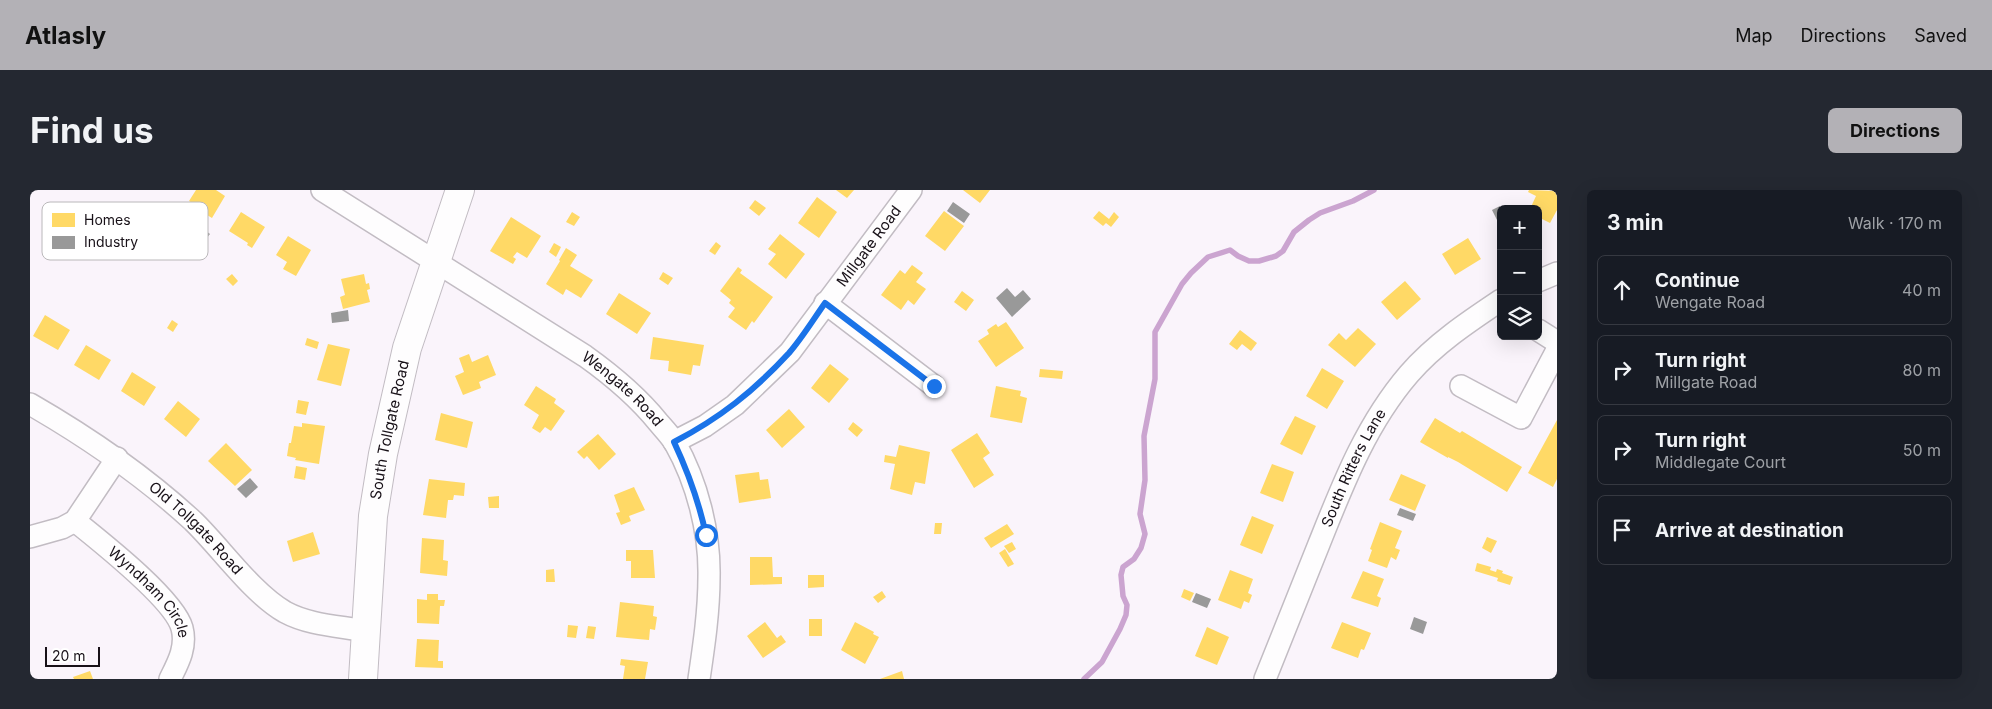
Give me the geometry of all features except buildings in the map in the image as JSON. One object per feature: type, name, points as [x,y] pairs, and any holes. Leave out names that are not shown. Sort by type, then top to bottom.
[{"type":"street","name":"Wengate Road","points":[[322,190],[586,356],[616,378],[644,405],[674,442],[688,472],[699,503],[706,535],[710,575],[700,679]]},
{"type":"street","name":"South Tollgate Road","points":[[363,679],[373,516],[383,454],[407,348],[460,190]]},
{"type":"street","name":"Millgate Road","points":[[674,442],[705,426],[735,405],[790,352],[911,190]]},
{"type":"street","points":[[1542,279],[1557,273]]},
{"type":"street","points":[[825,303],[934,386]]},
{"type":"street","name":"South Ritters Lane","points":[[1266,679],[1342,487],[1364,439],[1386,404],[1416,367],[1435,348],[1497,303]]},
{"type":"street","points":[[1542,333],[1557,342]]},
{"type":"street","points":[[1461,386],[1521,418],[1557,350]]},
{"type":"street","name":"Old Tollgate Road","points":[[30,404],[117,458],[154,487],[194,523],[264,597],[284,611],[304,621],[365,631]]},
{"type":"street","points":[[30,537],[62,528],[75,520],[117,458]]},
{"type":"street","name":"Wyndham Circle","points":[[75,520],[125,562],[161,597],[178,617],[184,643],[180,658],[170,679]]},
{"type":"waterway","points":[[1084,679],[1102,662],[1126,615],[1127,605],[1123,596],[1121,575],[1123,567],[1134,559],[1141,548],[1145,534],[1140,514],[1145,480],[1144,436],[1155,379],[1155,332],[1182,284],[1208,257],[1230,250],[1249,261],[1259,261],[1276,256],[1283,251],[1294,232],[1309,220],[1320,213],[1353,201],[1374,190]]},
{"type":"route","points":[[706,535],[699,503],[688,472],[674,442],[705,426],[735,405],[790,352],[825,303],[934,386]]}]
